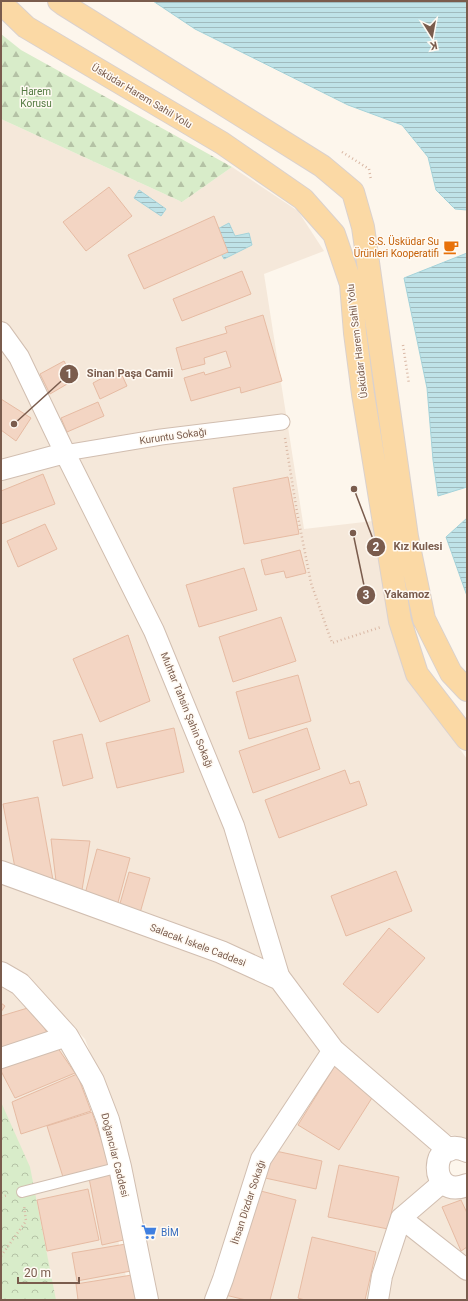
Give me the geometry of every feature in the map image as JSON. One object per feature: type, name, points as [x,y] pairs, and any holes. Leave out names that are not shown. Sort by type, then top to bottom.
[{"type":"main road","points":[[59,1],[322,166],[353,192],[364,228],[407,538],[424,619],[451,673],[467,690]]},
{"type":"main road","name":"Üsküdar Harem Sahil Yolu","points":[[1,3],[26,27],[222,143],[303,199],[334,234],[351,284],[355,333],[363,394],[400,621],[417,674],[467,739]]},
{"type":"street","name":"Muhtar Tahsin Şahin Sokağı","points":[[1,332],[19,357],[154,631],[234,826],[280,979]]},
{"type":"street","name":"Kuruntu Sokağı","points":[[65,453],[161,437],[282,422]]},
{"type":"street","points":[[1,470],[65,453]]},
{"type":"street","name":"Salacak İskele Caddesi","points":[[1,872],[221,952],[280,979],[332,1050],[458,1150]]},
{"type":"street","name":"Doğancılar Caddesi","points":[[1,973],[20,984],[67,1036],[93,1082],[108,1120],[120,1167],[147,1300]]},
{"type":"street","points":[[1,1058],[67,1036]]},
{"type":"street","name":"İhsan Dizdar Sokağı","points":[[215,1300],[261,1159],[332,1050]]},
{"type":"street","points":[[458,1150],[444,1153],[437,1164],[437,1171],[439,1177],[448,1185],[454,1187],[467,1185]]},
{"type":"street","points":[[378,1300],[382,1276],[401,1218],[443,1182]]},
{"type":"street","points":[[401,1218],[467,1270]]},
{"type":"lane","points":[[22,1192],[120,1167]]},
{"type":"path","points":[[282,422],[310,583],[332,642],[400,621]]},
{"type":"path","points":[[1,1256],[26,1221],[22,1192]]},
{"type":"shaded area","points":[[1,119],[182,202],[232,167],[298,211],[324,251],[264,274],[304,529],[373,521],[395,643],[450,735],[467,759],[467,1139],[443,1133],[330,1038],[252,1159],[204,1300],[159,1300],[110,1105],[85,1039],[29,981],[1,962]]},
{"type":"shaded area","points":[[1,974],[23,987],[84,1082],[131,1300],[1,1300]]},
{"type":"shaded area","points":[[334,1058],[429,1146],[434,1185],[467,1193],[467,1300],[223,1300],[269,1163]]},
{"type":"green space","name":"Harem Korusu","points":[[1,34],[21,50],[232,167],[182,202],[1,119]]},
{"type":"green space","points":[[1,1102],[30,1167],[56,1300],[1,1300]]},
{"type":"water","points":[[153,1],[467,1],[467,210],[455,209],[436,190],[428,157],[402,125],[348,105],[195,29]]},
{"type":"water","points":[[139,190],[166,209],[161,216],[134,198]]},
{"type":"water","points":[[229,223],[235,236],[249,233],[252,245],[224,259],[210,233]]},
{"type":"water","points":[[467,253],[467,487],[438,496],[433,460],[427,388],[404,278]]},
{"type":"water","points":[[467,518],[467,596],[446,537]]},
{"type":"building","points":[[109,187],[132,216],[86,251],[63,222]]},
{"type":"building","points":[[214,216],[228,252],[144,289],[128,255]]},
{"type":"building","points":[[242,271],[251,294],[182,321],[173,299]]},
{"type":"building","points":[[263,315],[282,381],[241,393],[240,387],[191,401],[184,378],[204,372],[205,375],[231,367],[226,351],[204,358],[205,364],[182,370],[176,348],[227,333],[225,327]]},
{"type":"building","points":[[64,361],[74,380],[50,394],[40,374]]},
{"type":"building","points":[[119,369],[127,386],[100,399],[93,383]]},
{"type":"building","points":[[1,399],[31,418],[16,441],[1,430]]},
{"type":"building","points":[[98,402],[104,416],[67,432],[61,418]]},
{"type":"building","points":[[43,474],[55,504],[1,524],[1,491]]},
{"type":"building","points":[[288,477],[299,534],[244,544],[233,488]]},
{"type":"building","points":[[45,524],[57,549],[18,567],[7,541]]},
{"type":"building","points":[[300,550],[306,573],[286,578],[284,571],[265,575],[261,560]]},
{"type":"building","points":[[244,568],[257,610],[199,627],[186,585]]},
{"type":"building","points":[[281,617],[296,661],[233,682],[219,637]]},
{"type":"building","points":[[128,635],[150,701],[100,722],[73,659]]},
{"type":"building","points":[[298,675],[311,721],[249,739],[236,692]]},
{"type":"building","points":[[174,728],[184,772],[117,788],[106,743]]},
{"type":"building","points":[[307,728],[320,769],[253,793],[239,751]]},
{"type":"building","points":[[82,734],[93,778],[63,786],[53,741]]},
{"type":"building","points":[[345,770],[350,784],[359,781],[367,805],[279,838],[265,800]]},
{"type":"building","points":[[38,797],[53,880],[15,868],[3,804]]},
{"type":"building","points":[[51,839],[90,841],[82,890],[56,881]]},
{"type":"building","points":[[97,849],[130,858],[117,906],[85,894]]},
{"type":"building","points":[[396,871],[412,911],[346,936],[331,896]]},
{"type":"building","points":[[129,872],[150,878],[140,913],[119,907]]},
{"type":"building","points":[[389,928],[425,958],[378,1013],[343,984]]},
{"type":"building","points":[[1,1003],[5,1006],[1,1012]]},
{"type":"building","points":[[31,1007],[51,1039],[1,1055],[1,1016]]},
{"type":"building","points":[[55,1044],[75,1073],[15,1098],[1,1071],[1,1066]]},
{"type":"building","points":[[336,1064],[377,1090],[339,1150],[298,1125]]},
{"type":"building","points":[[77,1074],[91,1111],[21,1134],[12,1102]]},
{"type":"building","points":[[92,1112],[110,1166],[63,1177],[47,1126]]},
{"type":"building","points":[[271,1150],[322,1161],[316,1189],[265,1178]]},
{"type":"building","points":[[339,1165],[399,1177],[388,1229],[328,1217]]},
{"type":"building","points":[[115,1173],[128,1239],[102,1245],[89,1178]]},
{"type":"building","points":[[249,1188],[296,1200],[270,1300],[246,1300],[221,1294]]},
{"type":"building","points":[[88,1189],[99,1240],[47,1251],[37,1200]]},
{"type":"building","points":[[461,1200],[467,1213],[467,1247],[461,1251],[442,1207]]},
{"type":"building","points":[[312,1237],[376,1252],[365,1300],[305,1300],[298,1298]]},
{"type":"building","points":[[126,1244],[131,1271],[77,1281],[72,1253]]},
{"type":"building","points":[[132,1275],[136,1300],[78,1300],[76,1284]]},
{"type":"place","name":"S.S. Üsküdar Su Ürünleri Kooperatifi","points":[[451,247]]},
{"type":"place","name":"Sinan Paşa Camii","points":[[14,424]]},
{"type":"place","name":"Kız Kulesi","points":[[354,489]]},
{"type":"place","name":"Yakamoz","points":[[353,533]]},
{"type":"place","name":"BİM","points":[[149,1232]]}]
